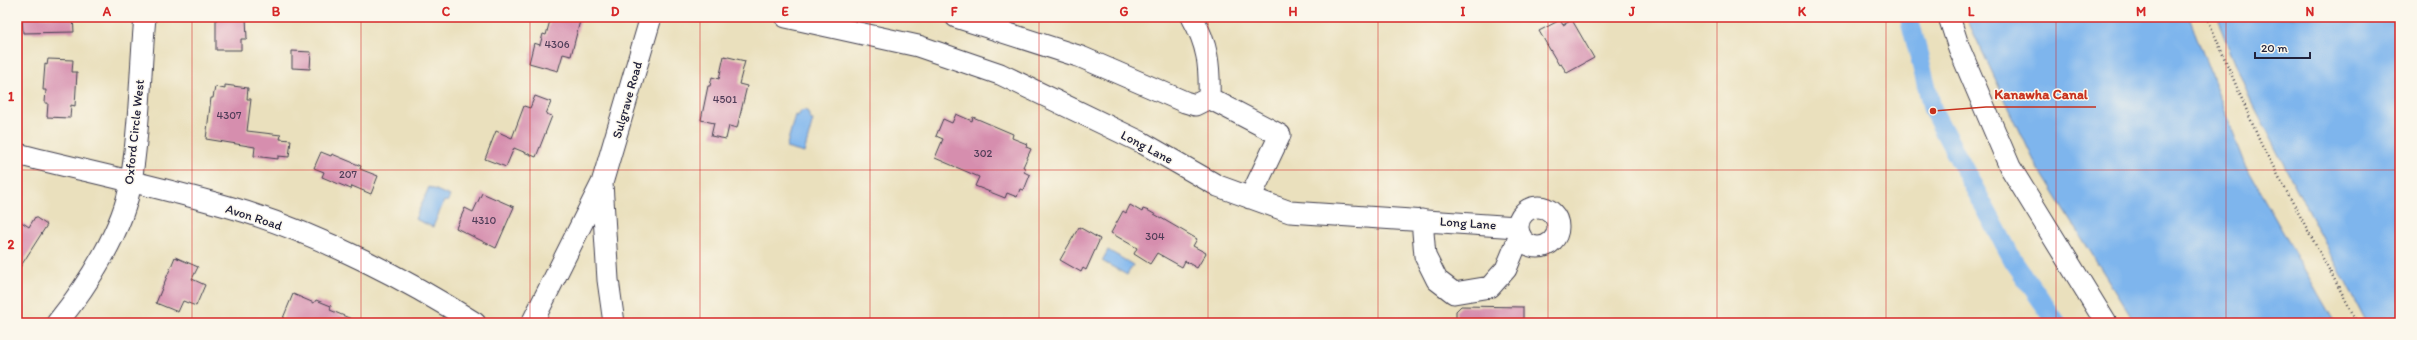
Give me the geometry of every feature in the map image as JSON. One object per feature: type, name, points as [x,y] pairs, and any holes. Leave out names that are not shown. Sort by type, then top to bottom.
[{"type":"street","name":"Oxford Circle West","points":[[57,323],[77,299],[103,256],[122,211],[131,182],[145,17]]},
{"type":"street","name":"Sulgrave Road","points":[[532,323],[602,183],[651,17]]},
{"type":"street","name":"Long Lane","points":[[786,17],[918,46],[1000,74],[1141,142],[1218,186],[1290,212],[1422,220],[1518,231],[1506,269],[1490,287],[1454,293],[1437,280],[1425,256],[1422,220]]},
{"type":"street","points":[[956,17],[1081,57],[1186,102],[1196,105],[1209,98]]},
{"type":"street","points":[[1192,17],[1203,36],[1210,68],[1209,98]]},
{"type":"street","points":[[1949,17],[1959,48],[2010,167],[2106,323]]},
{"type":"street","points":[[1209,98],[1280,135],[1250,198]]},
{"type":"street","name":"Avon Road","points":[[17,154],[131,182],[247,213],[309,236],[372,265],[446,305],[475,323]]},
{"type":"street","name":"Sulgrave Road","points":[[602,183],[608,280],[614,323]]},
{"type":"path","points":[[2207,17],[2261,144],[2358,323]]},
{"type":"water","points":[[1966,17],[2189,17],[2248,171],[2335,323],[2135,323],[2035,163]]},
{"type":"water","points":[[2216,17],[2400,17],[2400,323],[2367,323],[2252,104]]},
{"type":"water","points":[[805,110],[808,112],[810,119],[813,120],[804,153],[786,148],[795,115],[798,116],[801,111]]},
{"type":"water","points":[[429,187],[450,196],[447,202],[444,201],[433,227],[415,219]]},
{"type":"water","points":[[1108,250],[1133,265],[1127,275],[1102,261]]},
{"type":"building","points":[[22,17],[73,17],[74,32],[23,33]]},
{"type":"building","points":[[216,17],[246,17],[247,39],[241,39],[241,50],[216,50]]},
{"type":"building","points":[[551,17],[581,17],[571,56],[563,54],[558,71],[529,63],[534,43],[540,45],[543,34],[546,35]]},
{"type":"building","points":[[1560,20],[1563,25],[1572,20],[1594,58],[1567,73],[1561,64],[1559,65],[1539,31]]},
{"type":"building","points":[[292,51],[311,52],[310,69],[292,68]]},
{"type":"building","points":[[724,56],[745,61],[739,84],[747,86],[737,128],[729,126],[726,139],[711,136],[714,123],[701,120],[708,86],[710,86],[712,77],[719,79]]},
{"type":"building","points":[[48,59],[73,60],[72,72],[77,72],[75,106],[71,105],[70,118],[47,117],[48,103],[45,103],[46,90],[43,90],[45,64],[47,65]]},
{"type":"building","points":[[225,85],[248,88],[247,99],[251,99],[247,131],[281,135],[280,139],[291,140],[289,157],[278,156],[278,159],[254,156],[255,147],[206,139],[211,98],[213,98],[215,87],[225,89]]},
{"type":"building","points":[[535,96],[551,102],[546,114],[552,116],[536,157],[514,148],[506,167],[485,159],[496,131],[512,138],[524,106],[530,108]]},
{"type":"building","points":[[956,114],[972,121],[973,117],[1013,134],[1012,138],[1027,144],[1026,147],[1031,149],[1023,167],[1025,168],[1024,172],[1030,175],[1024,190],[1020,189],[1017,197],[1007,193],[1005,198],[975,186],[979,177],[935,158],[943,139],[936,136],[943,119],[952,123]]},
{"type":"building","points":[[321,152],[331,156],[332,154],[361,166],[360,169],[378,176],[371,194],[352,186],[351,189],[322,177],[324,172],[314,168]]},
{"type":"building","points":[[482,193],[514,207],[496,248],[456,228],[465,208],[473,212]]},
{"type":"building","points":[[1130,205],[1142,212],[1143,209],[1149,211],[1197,239],[1193,246],[1206,253],[1197,268],[1185,261],[1182,267],[1157,253],[1150,264],[1134,254],[1137,248],[1111,233],[1123,211],[1126,213]]},
{"type":"building","points":[[35,217],[47,225],[17,272],[17,219],[29,227]]},
{"type":"building","points":[[1079,227],[1100,239],[1086,270],[1083,268],[1081,272],[1060,260]]},
{"type":"building","points":[[175,257],[198,267],[192,279],[205,285],[196,306],[183,301],[178,312],[156,303]]},
{"type":"building","points":[[293,294],[314,303],[316,300],[331,306],[330,310],[361,323],[281,323]]},
{"type":"building","points":[[1461,306],[1523,307],[1523,323],[1461,323],[1456,319],[1456,311]]},
{"type":"waterway","points":[[1909,17],[1933,111],[2013,260],[2057,323]]},
{"type":"place","name":"Kanawha Canal","points":[[1933,111]]}]
